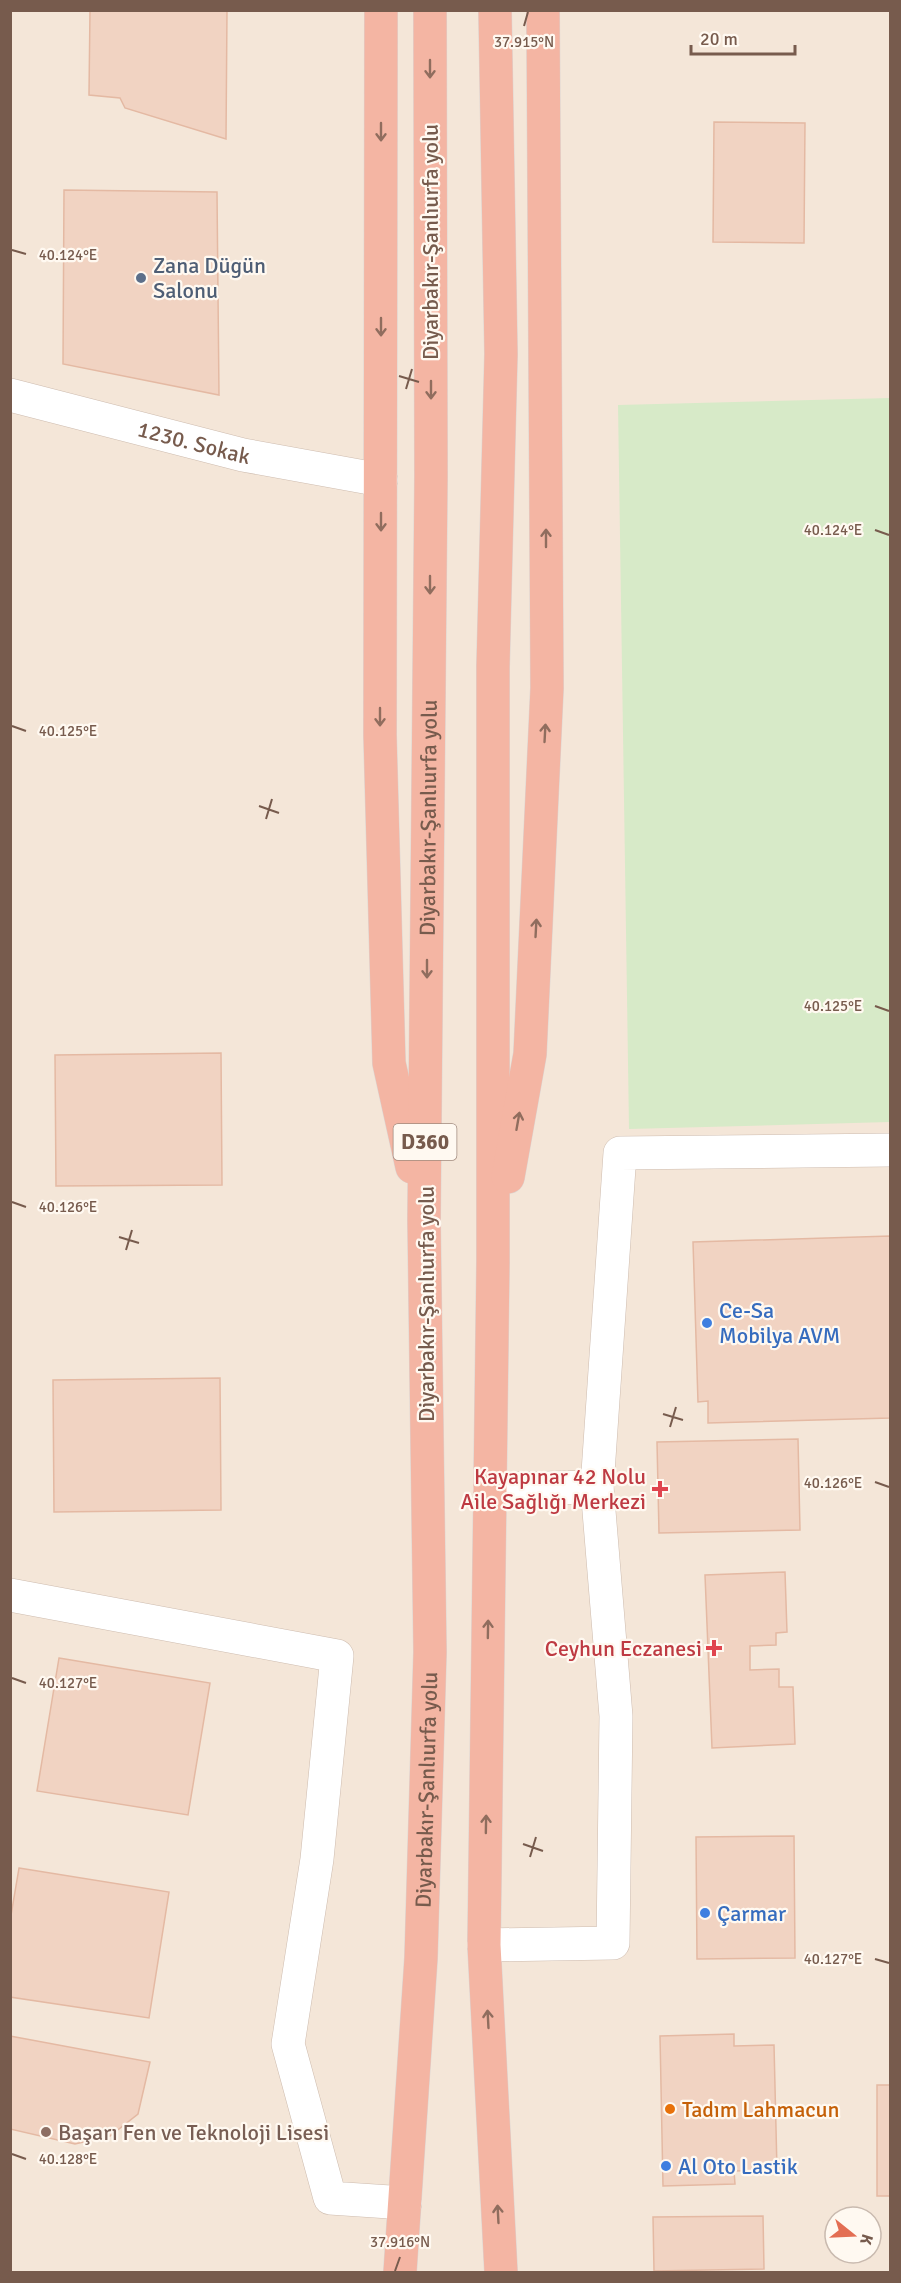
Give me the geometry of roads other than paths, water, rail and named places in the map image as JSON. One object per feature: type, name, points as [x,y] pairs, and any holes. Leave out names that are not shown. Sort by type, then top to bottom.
[{"type":"highway","points":[[381,10],[380,735],[389,1063],[424,1220]]},
{"type":"highway","name":"Diyarbakır-Şanlıurfa yolu","points":[[400,2272],[421,1958],[430,1652],[424,1220],[431,476],[430,10]]},
{"type":"highway","points":[[495,10],[501,354],[493,668],[493,1262],[484,1945],[501,2272]]},
{"type":"highway","points":[[493,1262],[530,1054],[547,688],[543,10]]},
{"type":"street","name":"1230. Sokak","points":[[10,395],[243,455],[381,480]]},
{"type":"street","points":[[484,1945],[613,1943],[616,1716],[597,1487],[620,1154],[891,1150]]},
{"type":"street","points":[[490,1489],[597,1487]]},
{"type":"street","points":[[10,1595],[337,1656],[317,1859],[288,2043],[330,2198],[405,2203]]},
{"type":"place","name":"Zana Dügün Salonu","points":[[141,278]]},
{"type":"place","name":"Ce-Sa Mobilya AVM","points":[[707,1323]]},
{"type":"place","name":"Kayapınar 42 Nolu Aile Sağlığı Merkezi","points":[[660,1489]]},
{"type":"place","name":"Ceyhun Eczanesi","points":[[714,1648]]},
{"type":"place","name":"Çarmar","points":[[705,1913]]},
{"type":"place","name":"Tadım Lahmacun","points":[[670,2109]]},
{"type":"place","name":"Başarı Fen ve Teknoloji Lisesi","points":[[46,2132]]},
{"type":"place","name":"Al Oto Lastik","points":[[666,2166]]}]
